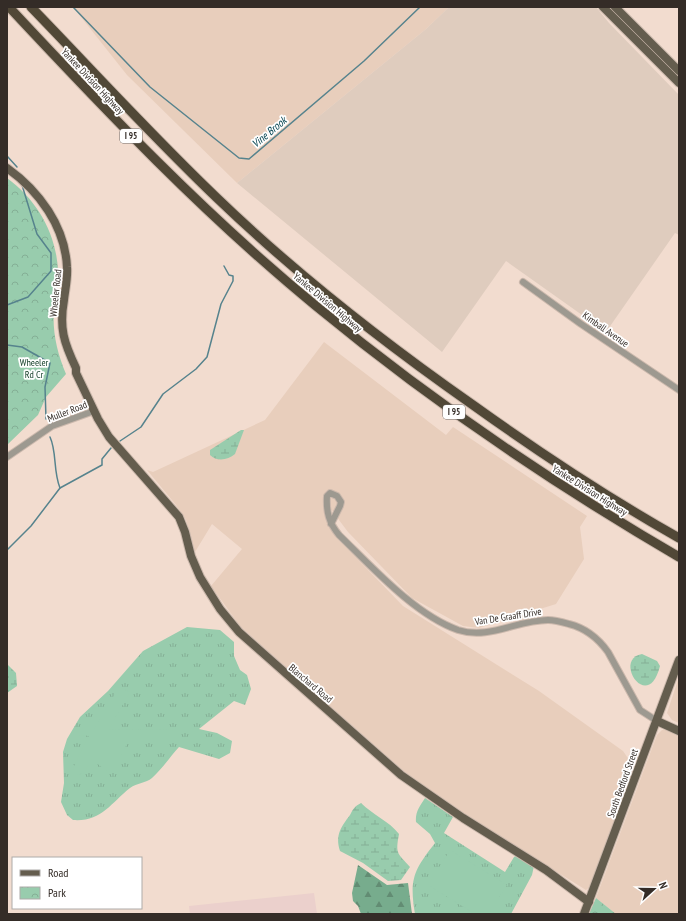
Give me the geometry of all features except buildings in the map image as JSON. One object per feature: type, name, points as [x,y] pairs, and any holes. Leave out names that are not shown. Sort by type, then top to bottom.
[{"type":"highway","name":"Yankee Division Highway","points":[[10,7],[98,103],[194,198],[326,315],[403,375],[514,454],[564,488],[679,557]]},
{"type":"highway","name":"Yankee Division Highway","points":[[30,7],[127,109],[217,199],[353,316],[440,382],[539,452],[597,490],[679,538]]},
{"type":"highway","points":[[7,9],[22,21]]},
{"type":"main road","points":[[603,7],[679,83]]},
{"type":"main road","points":[[615,7],[679,71]]},
{"type":"main road","name":"Wheeler Road","points":[[7,168],[38,195],[52,216],[60,235],[68,268],[62,318],[63,337],[76,368],[76,373],[94,411]]},
{"type":"main road","name":"Blanchard Road","points":[[94,411],[119,450],[179,517],[185,532],[191,556],[200,577],[236,629],[400,774],[463,818],[546,870],[589,902]]},
{"type":"main road","name":"South Bedford Street","points":[[584,914],[635,774],[657,721],[679,660]]},
{"type":"main road","points":[[657,721],[679,731]]},
{"type":"street","name":"Kimball Avenue","points":[[523,282],[581,324],[679,390]]},
{"type":"street","name":"Muller Road","points":[[7,457],[52,426],[94,411]]},
{"type":"street","name":"Van De Graaff Drive","points":[[331,524],[339,535],[403,596],[454,628],[466,632],[483,633],[547,620],[572,625],[587,632],[601,643],[608,652],[642,712],[657,721]]},
{"type":"shaded area","points":[[73,7],[449,7],[426,29],[237,183],[127,75]]},
{"type":"shaded area","points":[[449,7],[596,7],[609,23],[679,95],[679,235],[675,233],[606,332],[506,261],[442,352],[237,183],[426,29]]},
{"type":"shaded area","points":[[324,342],[446,435],[453,427],[587,516],[580,527],[584,559],[556,604],[479,628],[463,626],[412,598],[348,532],[330,508],[331,497],[326,493],[323,506],[326,520],[339,540],[403,606],[539,691],[623,751],[634,767],[591,886],[586,890],[480,824],[413,779],[240,626],[211,586],[242,549],[212,524],[195,552],[186,520],[176,505],[147,470],[153,472],[265,420]]},
{"type":"shaded area","points":[[679,677],[679,723],[672,720],[667,713]]},
{"type":"shaded area","points":[[667,729],[679,735],[679,914],[616,914],[596,898],[657,735],[662,730]]},
{"type":"shaded area","points":[[314,893],[317,914],[190,914],[189,906]]},
{"type":"green space","name":"Wheeler Rd Cr","points":[[7,178],[18,187],[36,207],[54,244],[57,258],[58,276],[54,308],[55,333],[60,358],[66,374],[46,397],[38,415],[7,445]]},
{"type":"green space","points":[[241,430],[244,430],[235,454],[229,458],[222,459],[216,459],[210,455],[210,450]]},
{"type":"green space","points":[[187,627],[220,630],[234,642],[234,656],[240,670],[247,675],[251,689],[245,705],[234,701],[199,729],[217,733],[232,741],[230,753],[219,759],[179,747],[152,778],[130,788],[98,815],[83,820],[73,820],[67,815],[61,802],[64,783],[63,752],[67,739],[80,717],[108,691],[143,651]]},
{"type":"green space","points":[[642,654],[657,661],[660,666],[655,679],[648,685],[641,685],[635,680],[631,673],[630,665],[634,658]]},
{"type":"green space","points":[[7,664],[16,673],[17,686],[7,693]]},
{"type":"green space","points":[[119,687],[130,692],[109,729],[170,730],[173,731],[173,735],[171,737],[130,737],[122,754],[106,771],[92,759],[84,773],[77,775],[73,768],[89,736],[79,735],[77,732],[78,729],[94,729]]},
{"type":"green space","points":[[425,798],[453,817],[444,833],[505,872],[514,857],[517,855],[534,866],[532,875],[511,914],[415,914],[413,902],[413,883],[418,868],[435,843],[430,834],[416,822],[417,812]]},
{"type":"green space","points":[[361,803],[391,825],[399,834],[397,846],[398,853],[410,867],[401,880],[388,881],[363,863],[340,851],[338,840],[340,832],[353,809]]},
{"type":"green space","points":[[450,850],[507,885],[489,914],[475,914],[428,885]]},
{"type":"green space","points":[[358,865],[387,885],[408,883],[412,914],[361,914],[358,906],[353,901],[352,893]]},
{"type":"green space","points":[[596,898],[616,914],[589,914]]},
{"type":"waterway","name":"Vine Brook","points":[[73,7],[150,87],[239,158],[249,159],[364,61],[420,7]]},
{"type":"waterway","points":[[7,156],[17,167]]},
{"type":"waterway","points":[[7,305],[28,297],[51,271],[51,253],[37,234],[22,185]]},
{"type":"waterway","points":[[120,441],[141,427],[163,394],[196,369],[207,357],[221,304],[233,281],[233,276],[229,275],[224,266]]},
{"type":"waterway","points":[[7,345],[22,347],[50,363],[45,387],[46,419]]},
{"type":"waterway","points":[[50,437],[54,449],[56,475],[60,488]]},
{"type":"waterway","points":[[7,550],[31,526],[60,488],[102,465],[102,459],[111,448]]}]
